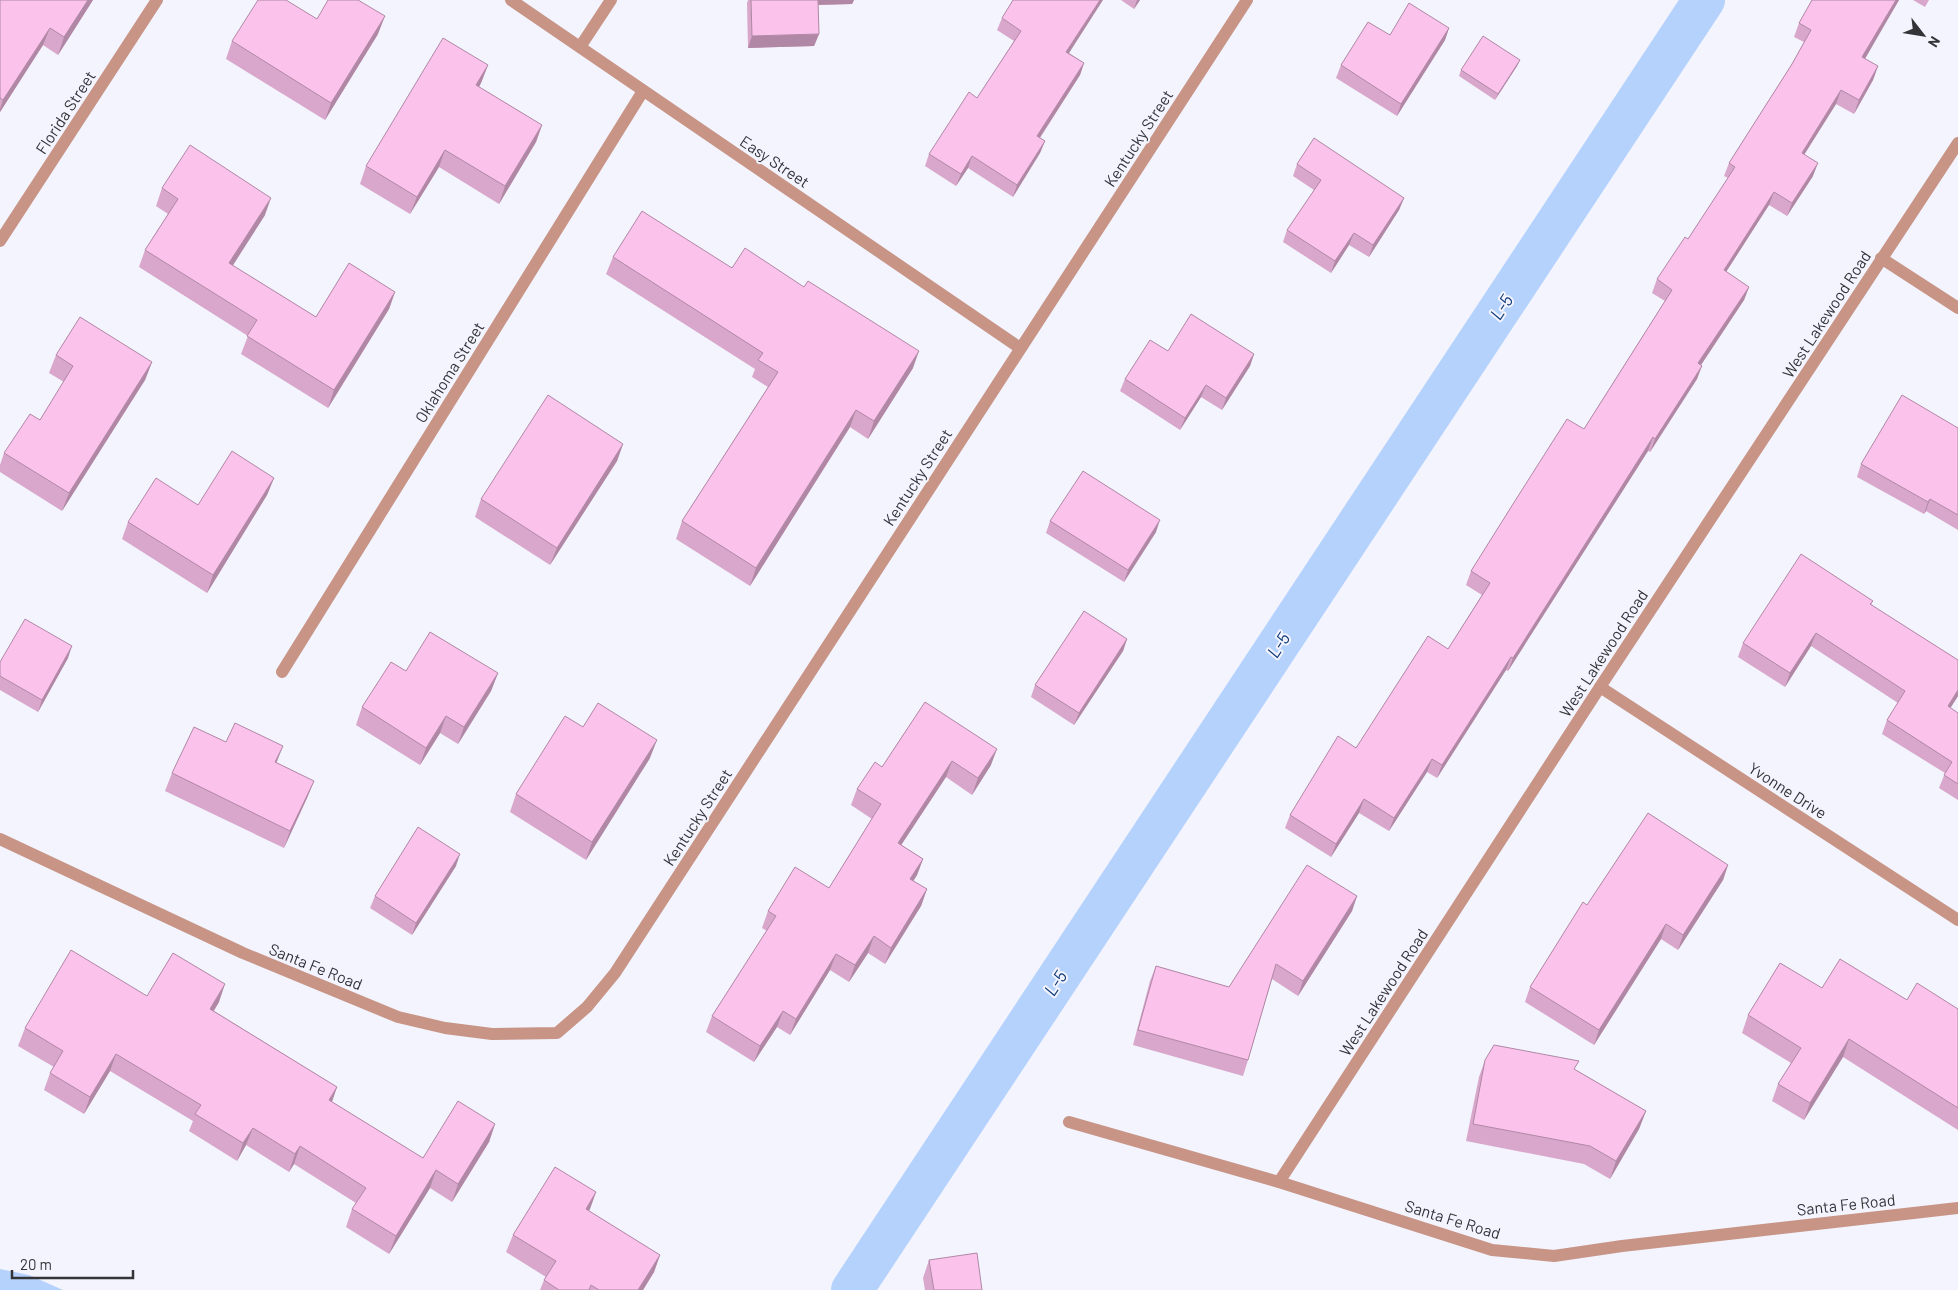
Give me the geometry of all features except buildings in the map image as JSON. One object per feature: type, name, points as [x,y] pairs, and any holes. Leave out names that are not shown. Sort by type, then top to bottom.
[{"type":"street","name":"Florida Street","points":[[0,241],[156,0]]},
{"type":"street","name":"Easy Street","points":[[511,0],[1020,348]]},
{"type":"street","points":[[580,47],[611,0]]},
{"type":"street","name":"Kentucky Street","points":[[615,973],[1247,0]]},
{"type":"street","name":"Oklahoma Street","points":[[282,672],[643,91]]},
{"type":"street","name":"West Lakewood Road","points":[[1279,1182],[1600,687],[1958,143]]},
{"type":"street","points":[[1881,258],[1958,308]]},
{"type":"street","name":"Yvonne Drive","points":[[1600,687],[1958,920]]},
{"type":"street","name":"Santa Fe Road","points":[[0,839],[243,953],[398,1017],[445,1028],[492,1034],[557,1033],[587,1007],[615,973]]},
{"type":"street","name":"Santa Fe Road","points":[[1069,1122],[1279,1182],[1492,1250],[1554,1256],[1622,1246],[1958,1208]]},
{"type":"water","points":[[0,1269],[29,1275],[63,1290],[0,1290]]},
{"type":"waterway","name":"L-5","points":[[852,1290],[1704,0]]}]
